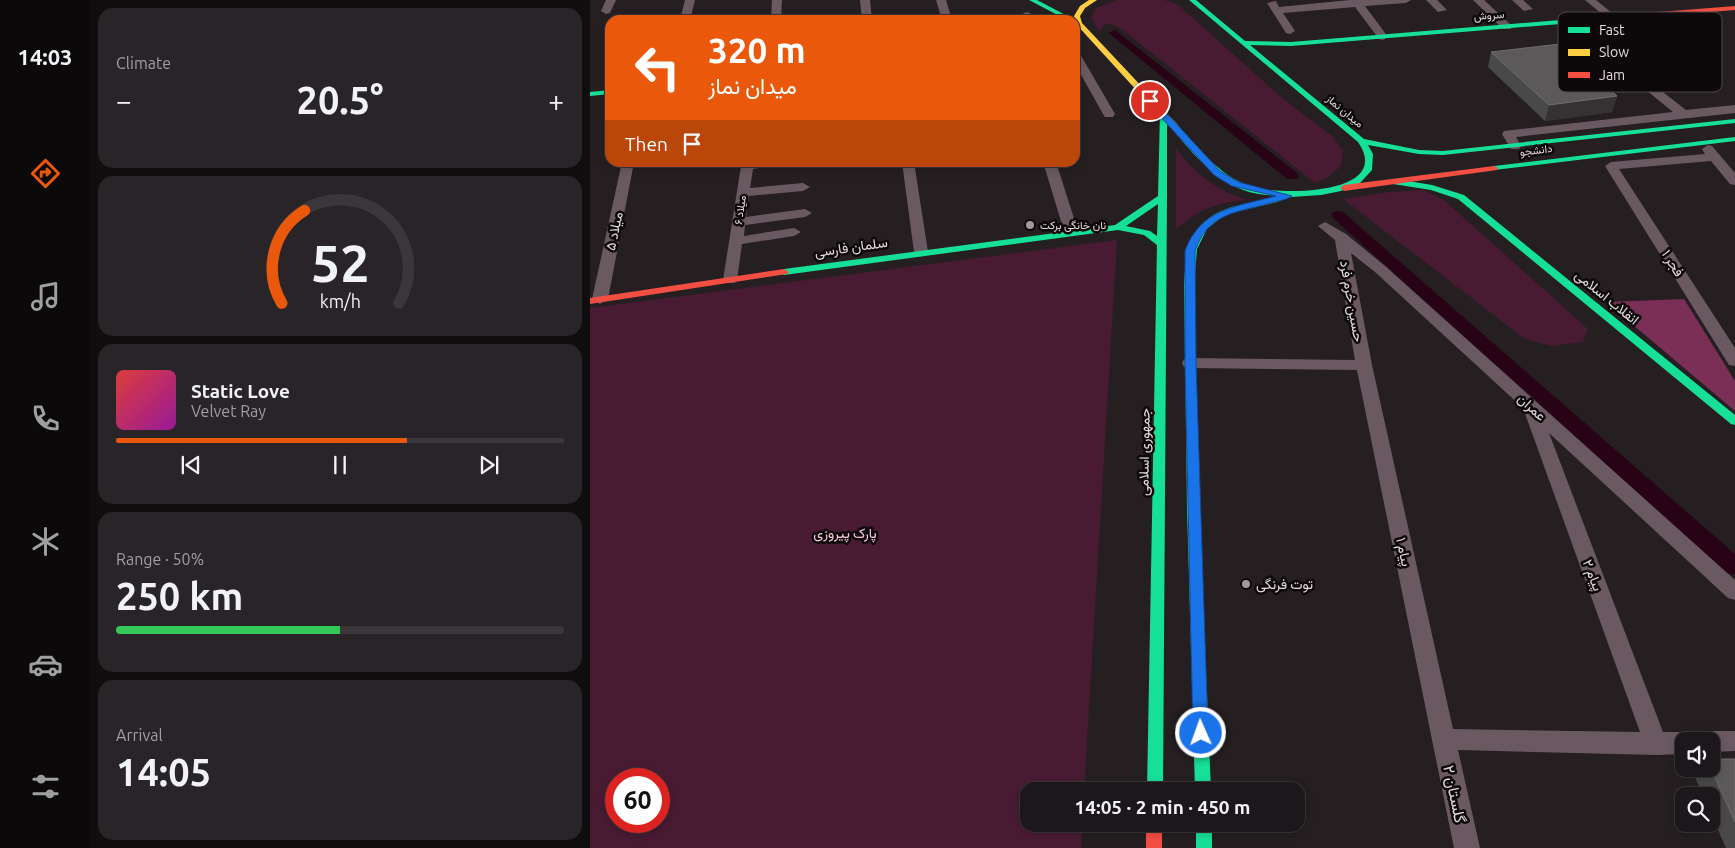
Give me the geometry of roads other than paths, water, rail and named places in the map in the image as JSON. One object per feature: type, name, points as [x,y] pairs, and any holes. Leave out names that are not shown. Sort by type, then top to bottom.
[{"type":"main road","points":[[1078,15],[1082,7],[1094,0]]},
{"type":"main road","points":[[1034,1],[1061,15]]},
{"type":"main road","points":[[1034,1],[1060,3]]},
{"type":"main road","name":"میدان نماز","points":[[1080,27],[1217,173],[1243,187],[1287,196],[1316,195],[1340,189],[1358,179],[1368,167],[1369,154],[1361,141],[1196,1]]},
{"type":"main road","name":"سروش","points":[[1686,12],[1735,8]]},
{"type":"main road","name":"سروش","points":[[1722,17],[1735,16]]},
{"type":"main road","name":"سروش","points":[[1246,43],[1291,44],[1558,22]]},
{"type":"main road","name":"سروش","points":[[1312,54],[1325,50],[1558,31]]},
{"type":"main road","points":[[1080,45],[1098,44]]},
{"type":"main road","points":[[1291,44],[1288,49],[1297,60],[1292,74],[1295,85]]},
{"type":"main road","points":[[590,94],[605,96]]},
{"type":"main road","points":[[590,101],[605,97]]},
{"type":"main road","name":"جمهوری اسلامی","points":[[1155,782],[1167,500],[1162,244],[1162,114]]},
{"type":"main road","name":"دانشجو","points":[[1361,141],[1419,152],[1443,153],[1735,121]]},
{"type":"main road","points":[[1646,131],[1649,140],[1665,148]]},
{"type":"main road","points":[[1615,135],[1632,142],[1635,147],[1633,151]]},
{"type":"main road","name":"دانشجو","points":[[1340,189],[1470,171],[1735,140]]},
{"type":"main road","points":[[1461,196],[1458,188],[1459,182],[1470,171]]},
{"type":"main road","points":[[1396,182],[1432,188],[1461,196]]},
{"type":"main road","points":[[1118,227],[1163,196]]},
{"type":"main road","points":[[1202,782],[1190,363],[1190,251],[1195,238],[1204,224],[1220,214],[1287,196]]},
{"type":"main road","name":"انقلاب اسلامی","points":[[1461,196],[1735,421]]},
{"type":"main road","points":[[1118,227],[1147,233],[1162,244]]},
{"type":"main road","name":"سلمان فارسی","points":[[595,300],[1071,231],[1118,227]]},
{"type":"main road","points":[[1167,500],[1194,501]]},
{"type":"main road","points":[[1154,832],[1154,848]]},
{"type":"main road","points":[[1204,832],[1204,848]]},
{"type":"street","points":[[606,11],[612,0]]},
{"type":"street","points":[[686,15],[690,0]]},
{"type":"street","points":[[776,15],[777,0]]},
{"type":"street","points":[[865,0],[866,15]]},
{"type":"street","points":[[942,0],[946,15]]},
{"type":"street","points":[[1271,0],[1290,31]]},
{"type":"street","points":[[1277,10],[1356,2],[1406,0]]},
{"type":"street","points":[[1431,0],[1442,10]]},
{"type":"street","points":[[1478,0],[1507,26]]},
{"type":"street","points":[[1517,0],[1528,9]]},
{"type":"street","points":[[1590,0],[1605,12]]},
{"type":"street","points":[[1356,2],[1383,36]]},
{"type":"street","points":[[1080,63],[1109,114]]},
{"type":"street","points":[[1656,92],[1683,114]]},
{"type":"street","points":[[1515,146],[1508,134],[1735,108]]},
{"type":"street","points":[[1702,143],[1735,181]]},
{"type":"street","name":"فجر ۱","points":[[1714,157],[1611,166],[1735,362]]},
{"type":"street","name":"میلاد ۵","points":[[595,300],[627,167]]},
{"type":"street","name":"میلاد ۶","points":[[730,280],[747,167]]},
{"type":"street","points":[[909,167],[921,252]]},
{"type":"street","points":[[1051,167],[1071,231]]},
{"type":"street","points":[[743,193],[803,187]]},
{"type":"street","points":[[739,222],[805,213]]},
{"type":"street","name":"عمران","points":[[1325,226],[1380,269],[1735,592]]},
{"type":"street","points":[[736,241],[794,232]]},
{"type":"street","name":"حسین خرم فرد","points":[[1340,237],[1364,365]]},
{"type":"street","points":[[1190,363],[1364,365]]},
{"type":"street","name":"پیام ۱","points":[[1364,365],[1444,739]]},
{"type":"street","name":"پیام ۲","points":[[1530,405],[1656,744]]},
{"type":"street","points":[[1444,739],[1675,743]]},
{"type":"street","name":"گلستان ۲","points":[[1444,739],[1467,848]]},
{"type":"street","points":[[1720,742],[1735,741]]},
{"type":"waterway","points":[[1115,33],[1292,176]]},
{"type":"waterway","points":[[1338,215],[1735,567]]},
{"type":"place","name":"نان خانگی برکت","points":[[1030,225]]},
{"type":"place","name":"توت فرنگی","points":[[1246,584]]},
{"type":"park label","name":"پارک پیروزی","points":[[845,533]]}]
